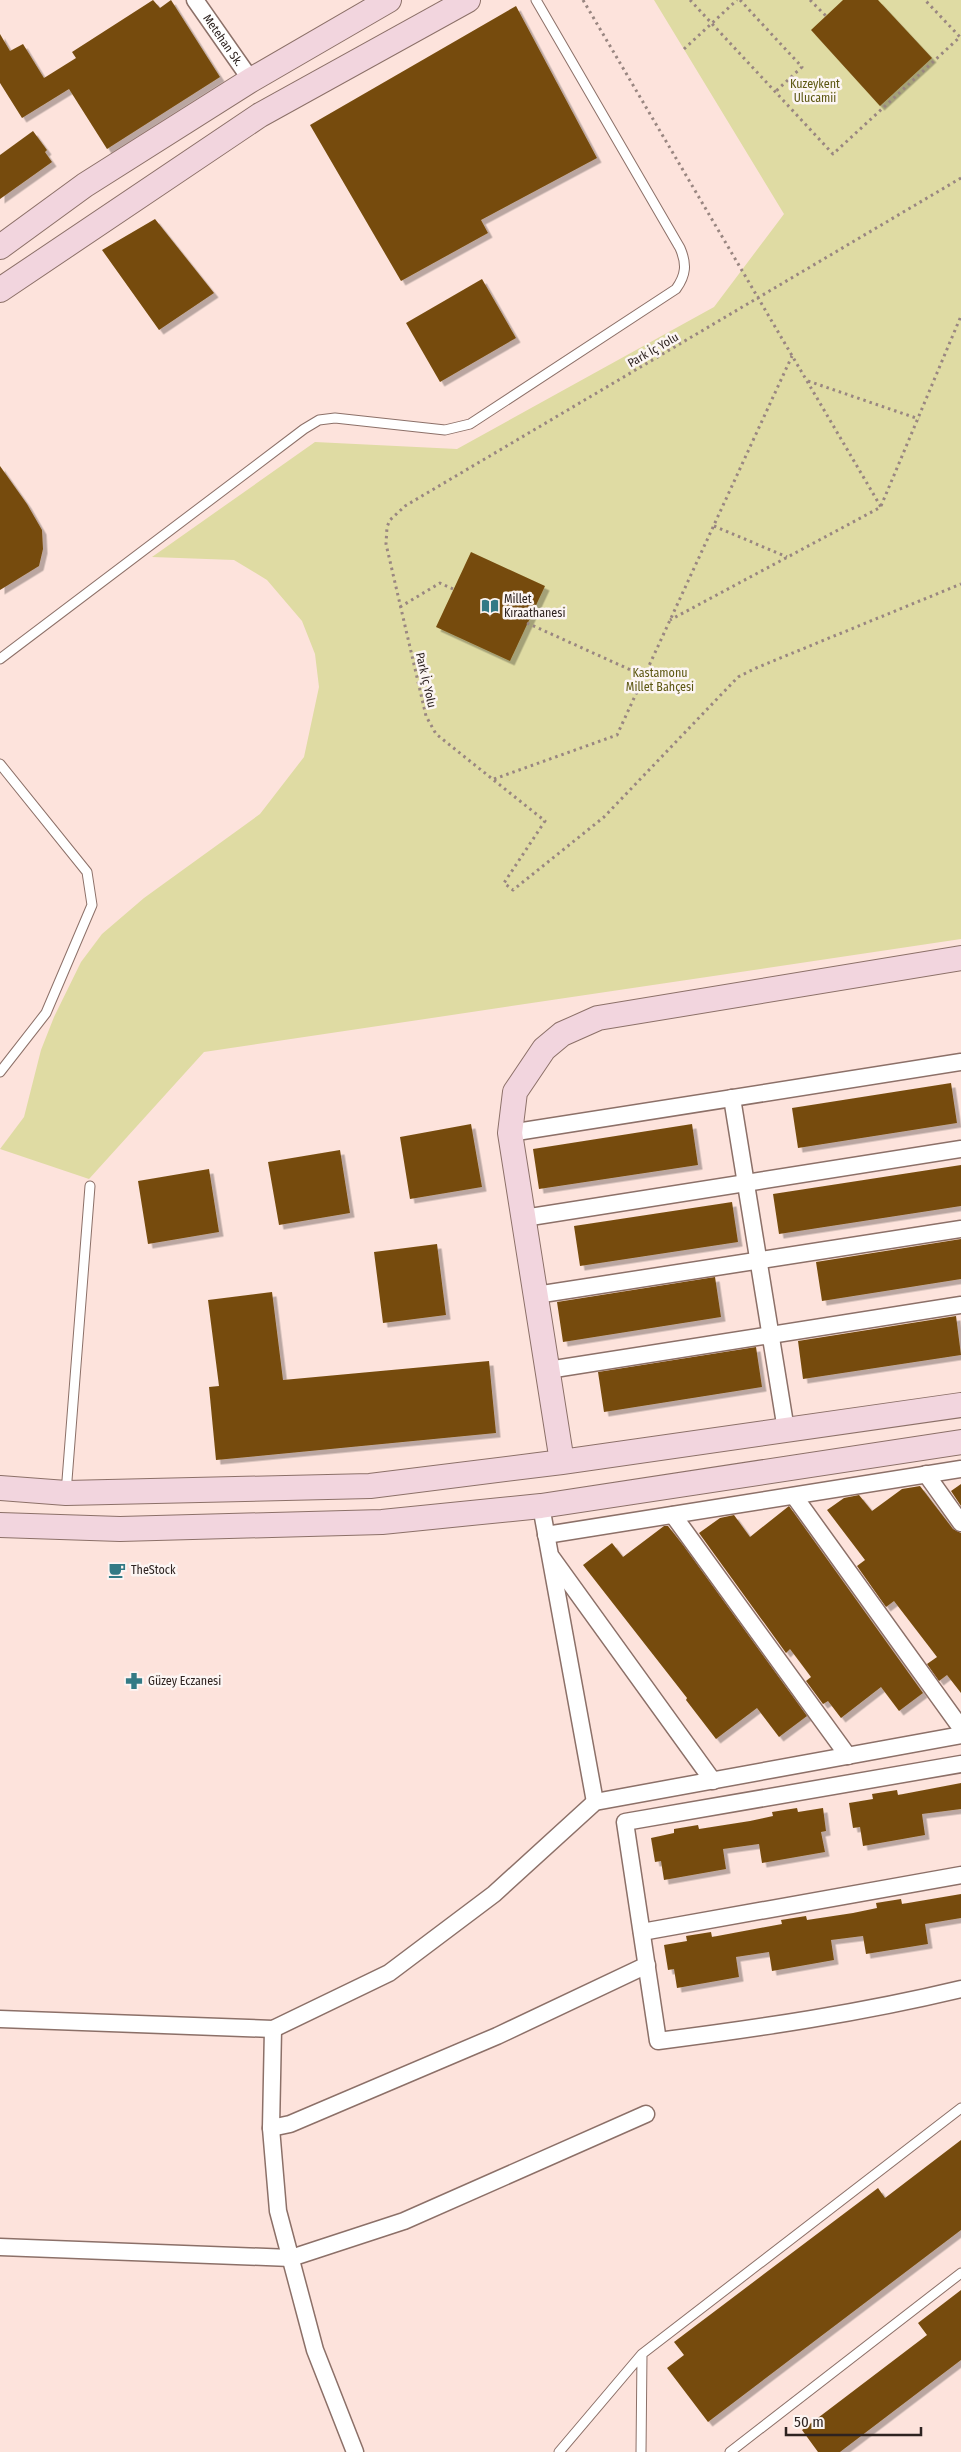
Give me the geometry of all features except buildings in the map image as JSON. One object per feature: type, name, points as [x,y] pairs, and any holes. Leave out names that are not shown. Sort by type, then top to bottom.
[{"type":"main road","points":[[0,247],[85,186],[250,80],[389,0]]},
{"type":"main road","points":[[0,290],[260,115],[468,0]]},
{"type":"main road","points":[[562,1462],[510,1133],[514,1092],[544,1048],[562,1034],[598,1018],[961,958]]},
{"type":"main road","points":[[0,1488],[66,1493],[370,1486],[562,1462],[961,1405]]},
{"type":"main road","points":[[0,1525],[120,1529],[382,1522],[541,1506],[961,1442]]},
{"type":"street","name":"Metehan Sk.","points":[[195,0],[250,80]]},
{"type":"street","points":[[510,1133],[961,1062]]},
{"type":"street","points":[[732,1098],[786,1430]]},
{"type":"street","points":[[524,1218],[961,1149]]},
{"type":"street","points":[[536,1295],[961,1228]]},
{"type":"street","points":[[548,1370],[961,1305]]},
{"type":"street","points":[[546,1535],[961,1469]]},
{"type":"street","points":[[926,1474],[961,1523]]},
{"type":"street","points":[[794,1496],[961,1728]]},
{"type":"street","points":[[541,1506],[595,1802]]},
{"type":"street","points":[[674,1515],[848,1756]]},
{"type":"street","points":[[550,1554],[713,1780]]},
{"type":"street","points":[[0,2019],[273,2029],[389,1973],[494,1894],[595,1802],[961,1735]]},
{"type":"street","points":[[961,1764],[625,1822],[658,2041],[767,2028],[860,2012],[961,1989]]},
{"type":"street","points":[[642,1932],[961,1875]]},
{"type":"street","points":[[272,2128],[290,2124],[497,2036],[647,1965]]},
{"type":"street","points":[[273,2029],[272,2128],[278,2211],[315,2350],[355,2452]]},
{"type":"street","points":[[0,2246],[291,2258],[404,2221],[646,2114]]},
{"type":"lane","points":[[0,659],[304,428],[319,420],[335,418],[445,430],[470,424],[676,289],[684,274],[685,266],[680,248],[536,0]]},
{"type":"lane","points":[[0,764],[87,872],[92,905],[46,1013],[0,1072]]},
{"type":"lane","points":[[66,1493],[90,1186]]},
{"type":"lane","points":[[559,2452],[642,2354],[961,2108]]},
{"type":"lane","points":[[730,2452],[961,2274]]},
{"type":"lane","points":[[641,2452],[642,2354]]},
{"type":"path","points":[[583,0],[880,507]]},
{"type":"path","points":[[690,0],[833,154],[960,37],[926,0]]},
{"type":"path","points":[[684,49],[739,0],[802,67],[775,92]]},
{"type":"path","points":[[810,0],[826,16]]},
{"type":"path","name":"Park İç Yolu","points":[[961,178],[394,514],[387,527],[386,544],[426,716],[436,734],[545,821],[504,883],[513,890],[604,817],[738,678],[756,668],[961,584]]},
{"type":"path","points":[[670,620],[880,507],[919,419],[961,316]]},
{"type":"path","points":[[494,779],[617,735],[792,355]]},
{"type":"path","points":[[807,381],[919,419]]},
{"type":"path","points":[[714,526],[787,557]]},
{"type":"path","points":[[400,607],[440,583],[453,589]]},
{"type":"path","points":[[527,623],[644,676]]},
{"type":"green space","name":"Kastamonu Millet Bahçesi","points":[[654,0],[961,0],[961,939],[204,1052],[89,1179],[0,1149],[24,1117],[41,1050],[54,1017],[81,962],[102,934],[144,898],[260,814],[304,757],[319,687],[315,654],[302,621],[267,580],[234,560],[152,557],[315,442],[457,449],[714,307],[784,214]]},
{"type":"place","name":"Millet Kıraathanesi","points":[[490,606]]},
{"type":"place","name":"TheStock","points":[[117,1570]]},
{"type":"place","name":"Güzey Eczanesi","points":[[134,1681]]},
{"type":"park label","name":"Kuzeykent Ulucamii","points":[[815,91]]}]
